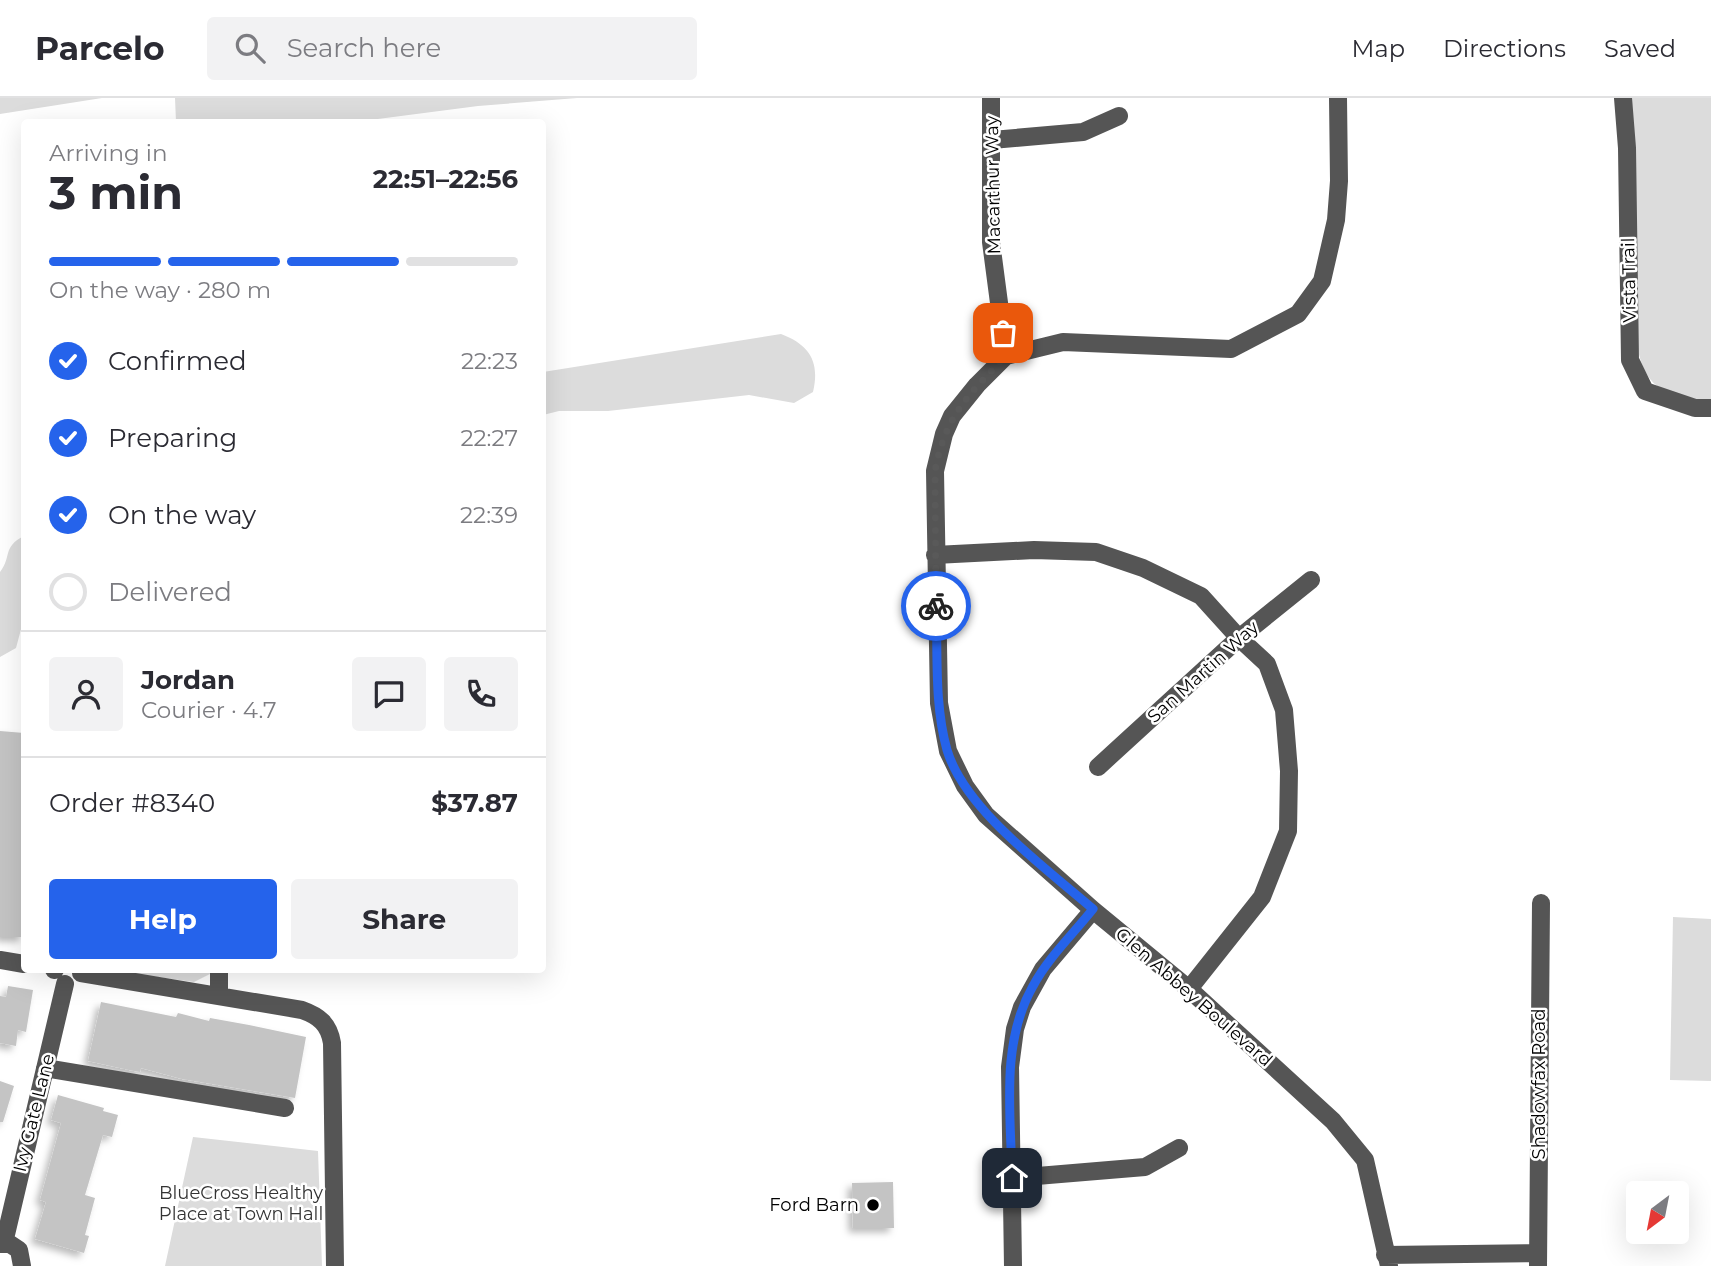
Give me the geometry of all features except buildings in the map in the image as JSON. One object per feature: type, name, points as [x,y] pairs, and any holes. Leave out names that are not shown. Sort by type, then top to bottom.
[{"type":"street","name":"Macarthur Way","points":[[991,98],[991,242],[1006,356]]},
{"type":"street","points":[[1006,356],[1063,342],[1231,349],[1298,314],[1322,281],[1336,220],[1339,181],[1338,98]]},
{"type":"street","name":"Vista Trail","points":[[1623,98],[1627,148],[1630,360],[1645,391],[1695,408],[1711,408]]},
{"type":"street","points":[[992,140],[1083,132],[1119,116]]},
{"type":"street","name":"Glen Abbey Boulevard","points":[[1006,356],[960,406],[944,434],[935,471],[939,704],[948,751],[965,786],[986,815],[1189,989],[1333,1121],[1365,1160],[1377,1206],[1385,1262]]},
{"type":"street","points":[[935,555],[1034,550],[1096,552],[1143,568],[1201,596],[1267,664],[1284,710],[1289,771],[1288,831],[1262,897],[1189,989]]},
{"type":"street","name":"San Martin Way","points":[[1098,767],[1239,638],[1311,580]]},
{"type":"street","name":"Shadowfax Road","points":[[1538,1260],[1541,902]]},
{"type":"street","points":[[1013,1266],[1010,1068],[1015,1029],[1022,1007],[1043,969],[1093,909]]},
{"type":"street","points":[[0,960],[21,964]]},
{"type":"street","points":[[57,973],[74,983],[80,973]]},
{"type":"street","name":"Ivy Gate Lane","points":[[22,1266],[19,1250],[10,1244],[2,1243],[46,1068],[57,973]]},
{"type":"street","points":[[92,973],[302,1010],[319,1018],[328,1029],[332,1043],[335,1266]]},
{"type":"street","points":[[219,973],[219,995]]},
{"type":"street","points":[[46,1068],[285,1108]]},
{"type":"street","points":[[1012,1178],[1145,1167],[1179,1148]]},
{"type":"street","points":[[1385,1262],[1538,1260]]},
{"type":"green space","points":[[0,98],[102,98],[0,114]]},
{"type":"green space","points":[[175,98],[577,98],[478,106],[378,119],[176,119]]},
{"type":"green space","points":[[1631,98],[1711,98],[1711,403],[1662,389],[1653,383],[1641,362],[1637,346]]},
{"type":"green space","points":[[781,334],[806,349],[814,363],[815,381],[813,392],[794,403],[749,395],[608,411],[559,411],[546,414],[546,372]]},
{"type":"green space","points":[[21,538],[21,629],[16,648],[0,657],[0,572],[10,548]]},
{"type":"green space","points":[[1673,917],[1711,919],[1711,1081],[1670,1080]]},
{"type":"green space","points":[[128,973],[210,973],[194,982]]},
{"type":"green space","name":"BlueCross Healthy Place at Town Hall","points":[[193,1137],[318,1151],[322,1266],[165,1266]]},
{"type":"way so far","points":[[936,606],[935,471],[938,454],[952,416],[1006,356],[1003,333]]},
{"type":"place","name":"Ford Barn","points":[[873,1205]]},
{"type":"route","points":[[936,606],[939,704],[948,751],[965,786],[986,815],[1093,909],[1043,969],[1022,1007],[1015,1029],[1010,1068],[1012,1178]]}]
